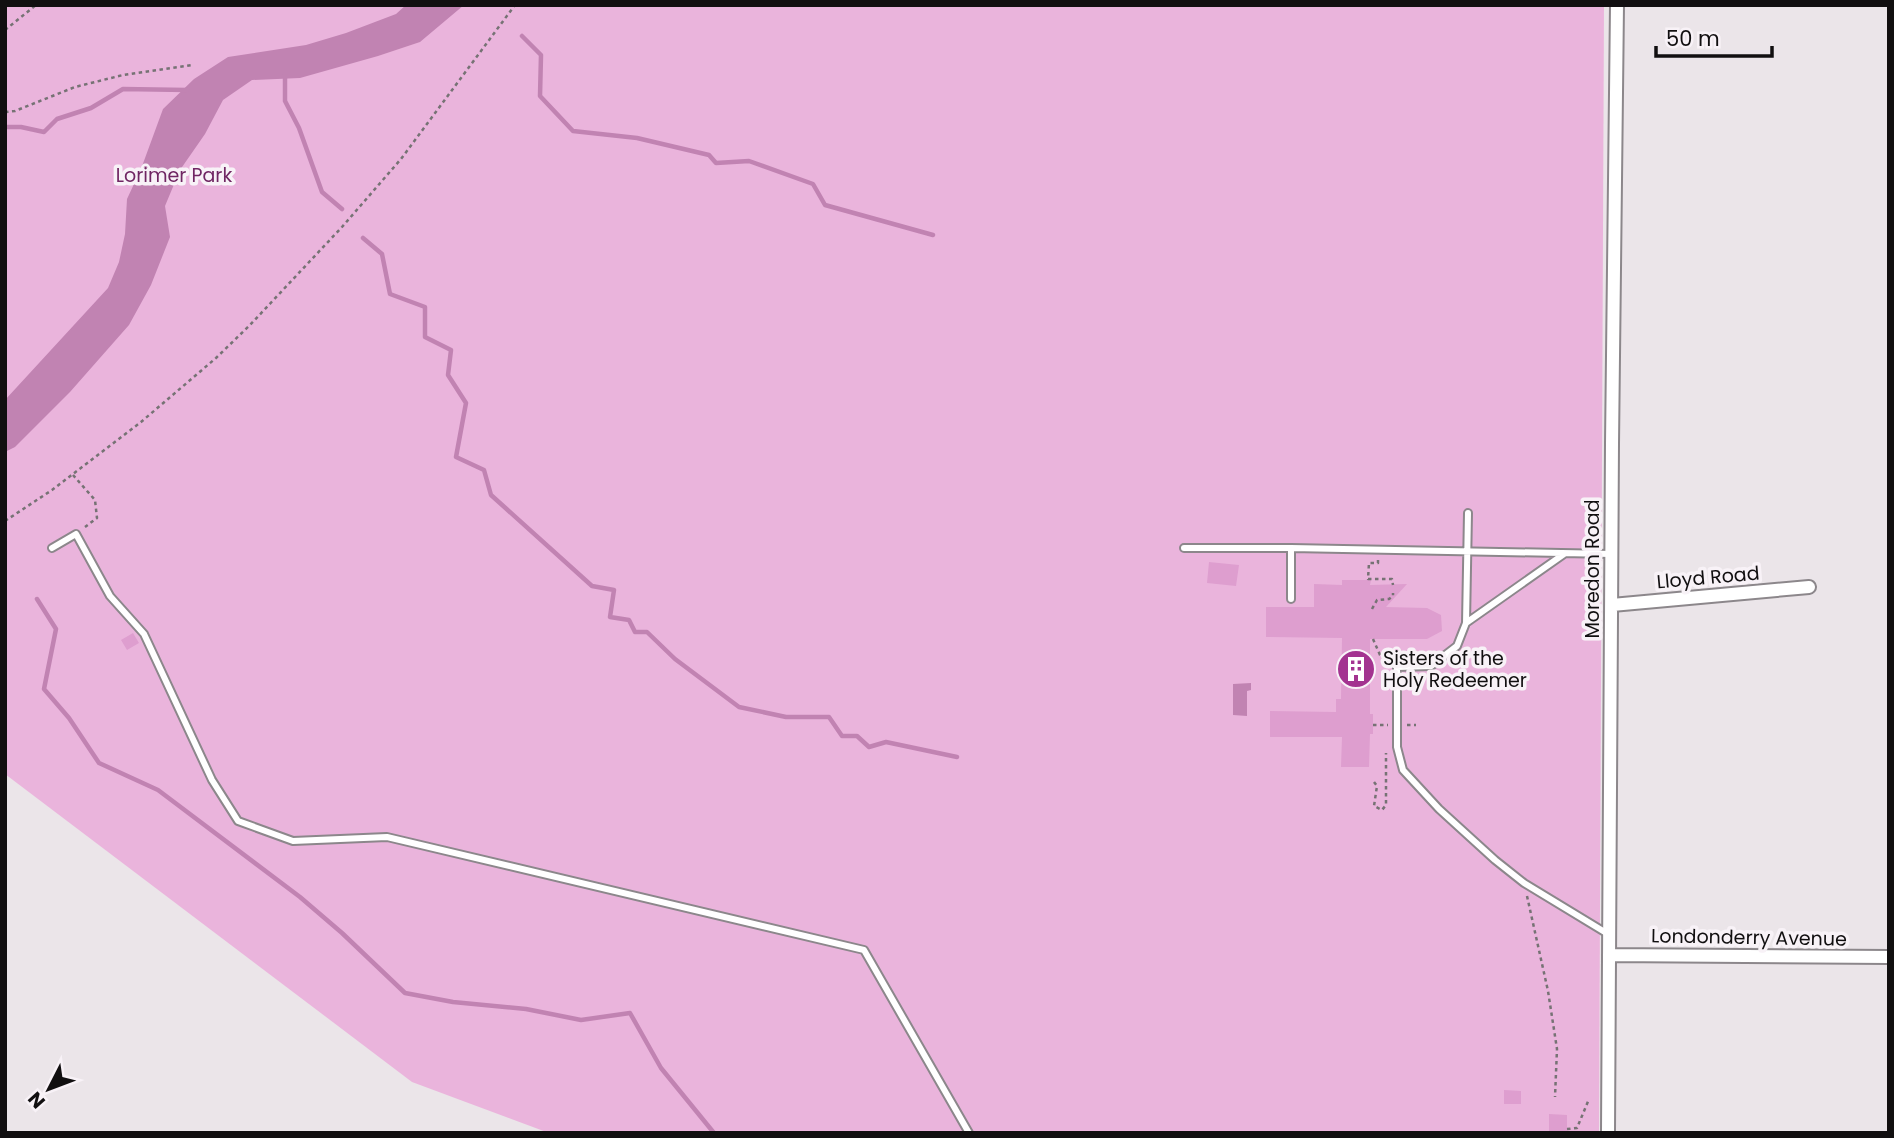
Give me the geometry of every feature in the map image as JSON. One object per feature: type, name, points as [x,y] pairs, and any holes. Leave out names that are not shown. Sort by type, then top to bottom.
[{"type":"street","name":"Moredon Road","points":[[1608,1133],[1617,5]]},
{"type":"street","name":"Lloyd Road","points":[[1612,606],[1809,587]]},
{"type":"street","name":"Londonderry Avenue","points":[[1609,955],[1889,957]]},
{"type":"lane","points":[[1468,513],[1465,623],[1457,646],[1431,666],[1397,667],[1397,747],[1403,769],[1440,809],[1495,860],[1524,883],[1609,935]]},
{"type":"lane","points":[[52,548],[76,534],[110,596],[144,634],[212,780],[238,821],[293,841],[387,837],[864,950],[969,1133]]},
{"type":"lane","points":[[1184,548],[1612,554]]},
{"type":"lane","points":[[1291,599],[1292,548]]},
{"type":"lane","points":[[1465,623],[1566,553]]},
{"type":"path","points":[[5,30],[36,5]]},
{"type":"path","points":[[5,521],[73,474],[170,398],[258,316],[342,227],[401,159],[515,5]]},
{"type":"path","points":[[5,112],[15,111],[75,87],[123,75],[192,65]]},
{"type":"path","points":[[73,474],[94,500],[97,519],[76,534]]},
{"type":"path","points":[[1381,550],[1378,563],[1369,563],[1368,579],[1392,579],[1392,585]]},
{"type":"path","points":[[1372,609],[1377,600],[1389,599],[1393,593]]},
{"type":"path","points":[[1373,639],[1380,655],[1391,659]]},
{"type":"path","points":[[1373,724],[1391,725]]},
{"type":"path","points":[[1404,725],[1416,725]]},
{"type":"path","points":[[1374,782],[1377,786],[1374,806],[1382,810],[1386,804],[1386,751]]},
{"type":"path","points":[[1524,883],[1548,991],[1557,1049],[1555,1097]]},
{"type":"path","points":[[1567,1129],[1577,1128],[1589,1099]]},
{"type":"green space","name":"Lorimer Park","points":[[5,5],[1604,5],[1599,1133],[549,1133],[412,1082],[5,774]]},
{"type":"shaded area","points":[[406,5],[464,5],[420,42],[300,78],[252,80],[223,100],[205,134],[180,170],[165,206],[170,237],[151,285],[129,325],[70,392],[15,447],[5,452],[5,400],[108,288],[119,262],[125,234],[127,199],[163,109],[194,79],[228,57],[306,45],[396,14]]},
{"type":"shaded area","points":[[1251,683],[1251,690],[1247,691],[1247,716],[1233,715],[1233,684]]},
{"type":"building","points":[[1209,562],[1239,565],[1236,586],[1207,583]]},
{"type":"building","name":"Sisters of the Holy Redeemer","points":[[1342,580],[1371,580],[1370,585],[1407,584],[1386,607],[1427,608],[1441,615],[1442,631],[1427,639],[1370,639],[1370,714],[1373,714],[1373,734],[1370,734],[1369,767],[1341,767],[1342,737],[1270,737],[1270,711],[1336,712],[1336,699],[1341,699],[1342,638],[1266,637],[1266,607],[1314,607],[1314,584],[1342,585]]},
{"type":"building","points":[[133,633],[139,643],[127,650],[121,640]]},
{"type":"building","points":[[1504,1090],[1521,1091],[1521,1104],[1504,1104]]},
{"type":"building","points":[[1549,1114],[1567,1115],[1567,1133],[1549,1133]]},
{"type":"waterway","points":[[522,36],[541,55],[540,96],[573,131],[637,138],[709,155],[716,163],[749,161],[813,184],[825,205],[933,235]]},
{"type":"waterway","points":[[285,75],[285,101],[299,128],[322,192],[342,209]]},
{"type":"waterway","points":[[5,127],[44,132],[57,119],[91,108],[123,89],[187,90]]},
{"type":"waterway","points":[[363,238],[382,254],[390,294],[425,307],[425,337],[451,350],[448,375],[466,403],[456,457],[484,470],[491,495],[592,586],[614,590],[610,617],[629,620],[635,632],[647,632],[675,659],[739,707],[786,717],[829,717],[842,736],[857,736],[869,747],[886,742],[957,757]]},
{"type":"waterway","points":[[37,599],[56,629],[44,689],[69,718],[99,763],[158,790],[300,897],[405,993],[453,1002],[526,1009],[581,1020],[630,1013],[661,1068],[714,1133]]},
{"type":"place","name":"Sisters of the Holy Redeemer","points":[[1356,669]]}]
